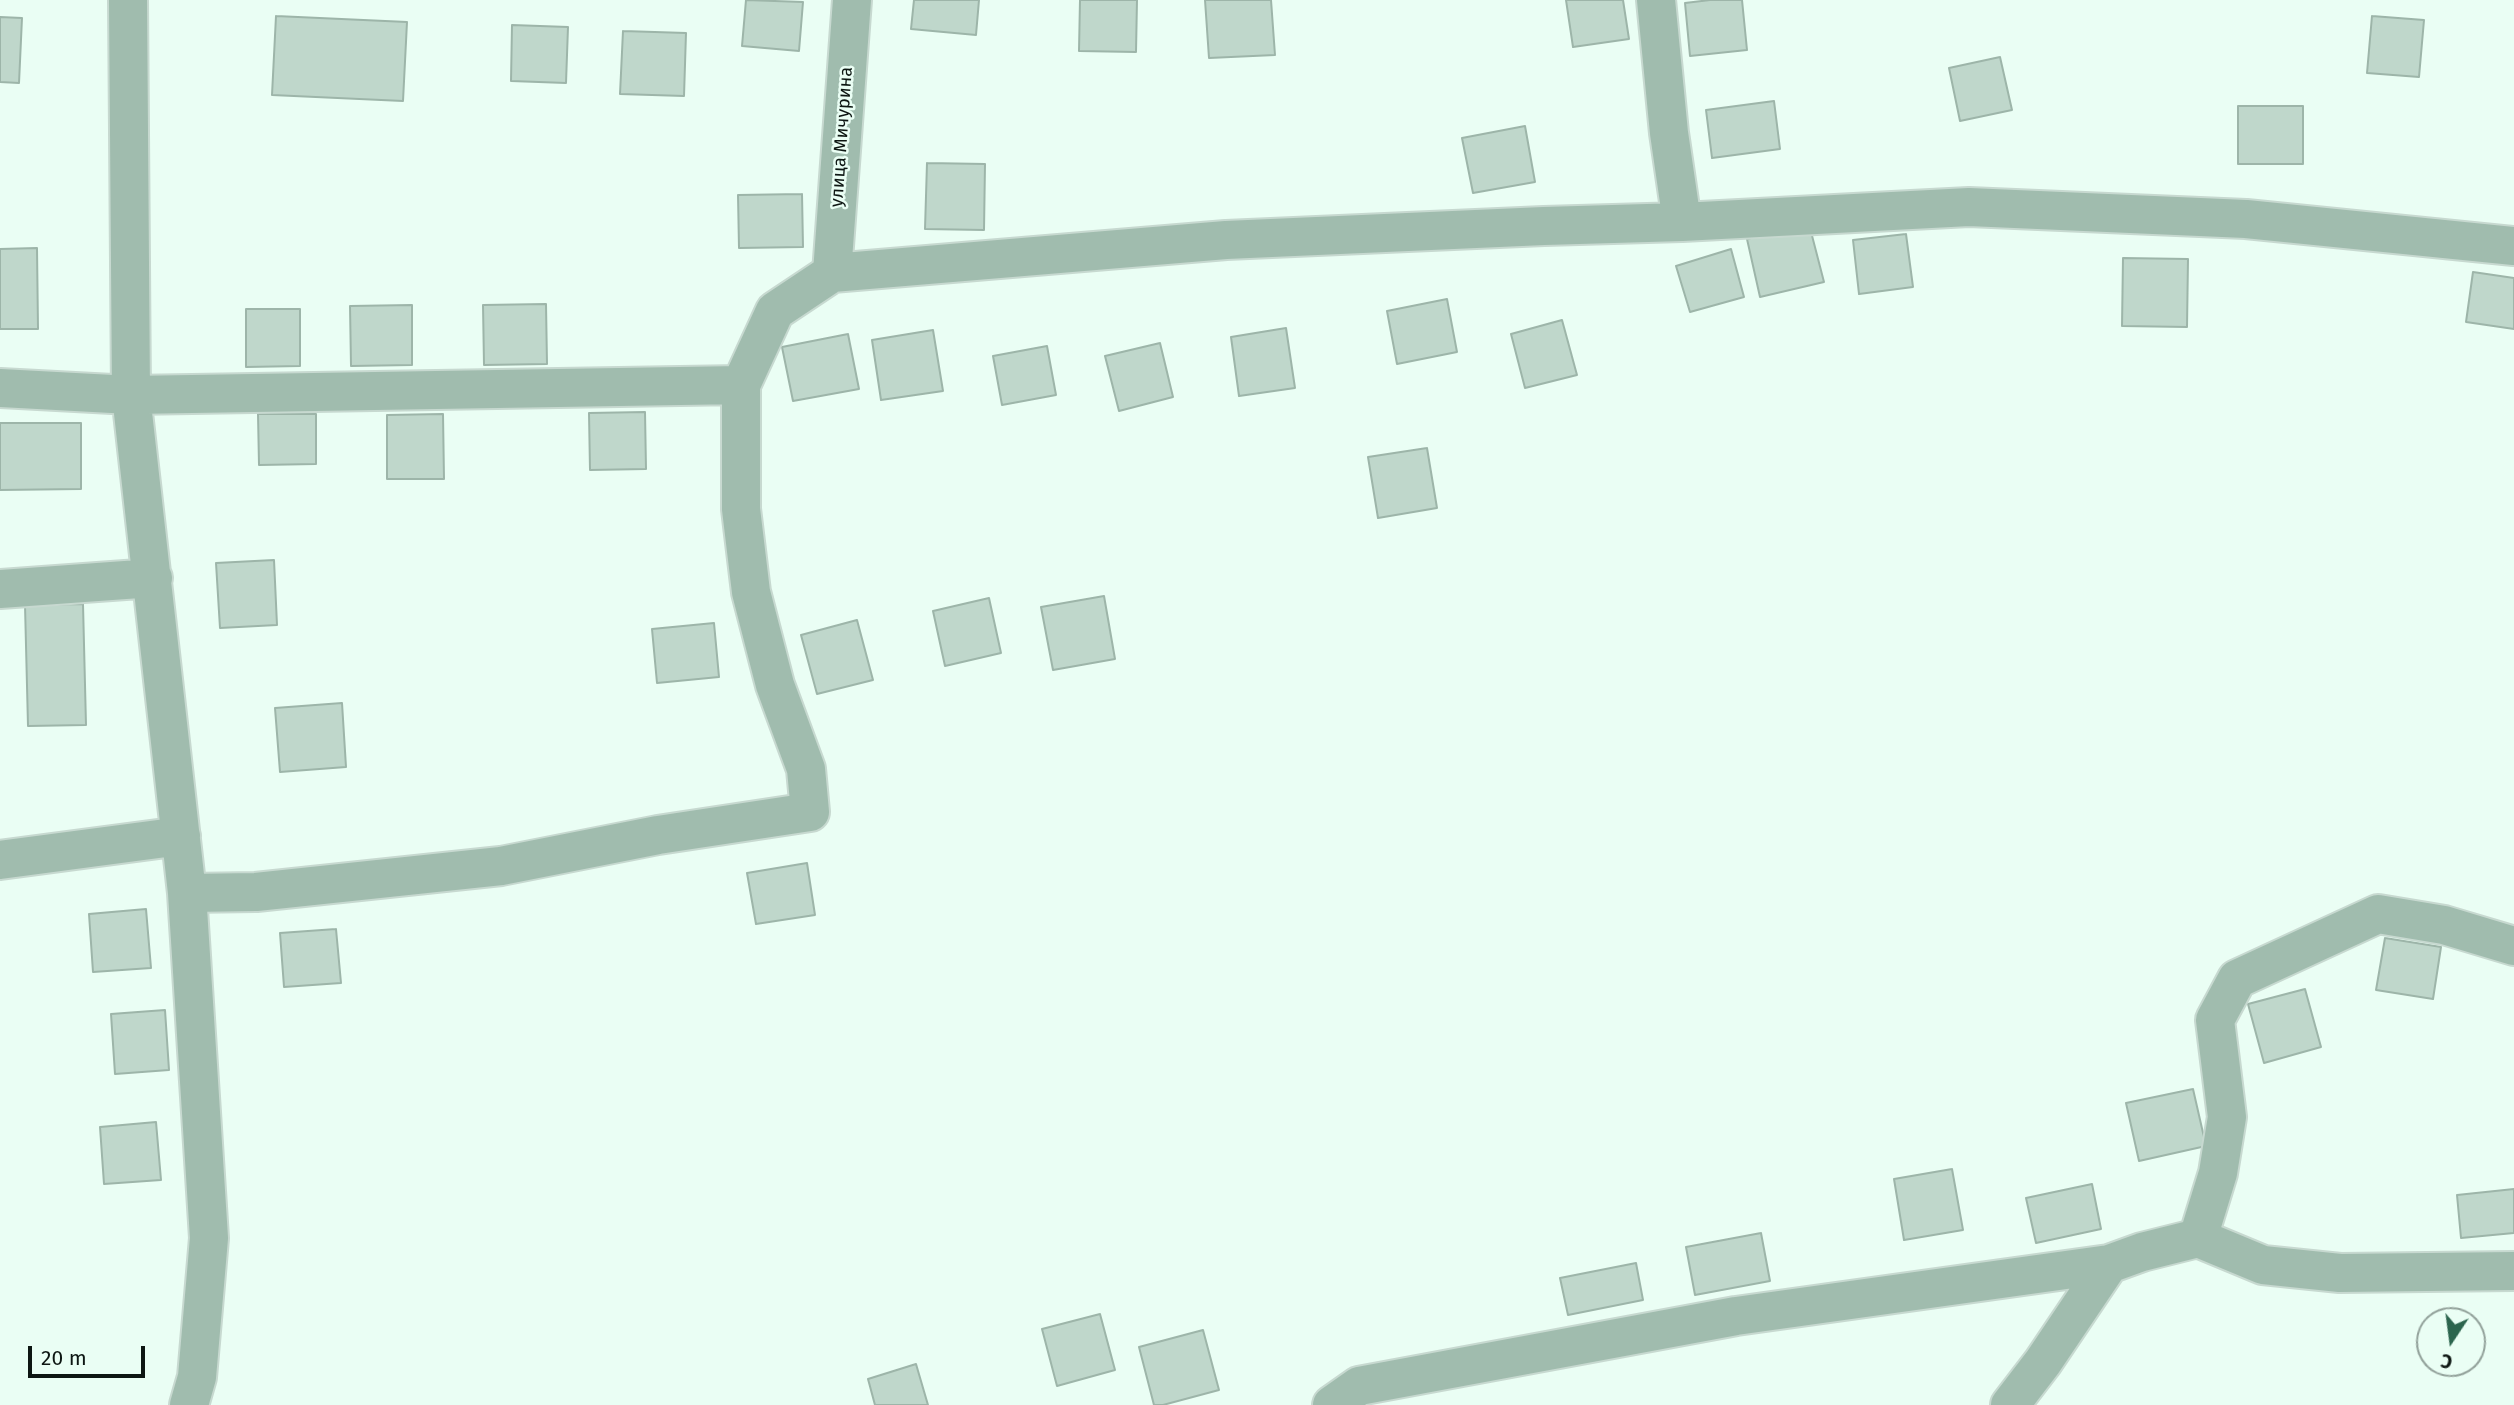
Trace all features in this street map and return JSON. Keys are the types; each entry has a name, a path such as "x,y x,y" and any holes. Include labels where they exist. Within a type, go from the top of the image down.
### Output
{"street":[{"path":"128,0 131,395 187,893 209,1238 197,1377 189,1405"},
{"name":"улица Мичурина","path":"832,273 852,0"},
{"path":"1656,0 1669,134 1682,222"},
{"path":"187,893 256,892 501,866 658,835 810,812 806,769 775,685 751,592 741,509 741,385 775,311 832,273 1226,240 1682,222 1969,207 2246,219 2514,246"},
{"path":"0,388 131,395 741,385"},
{"path":"0,589 153,578"},
{"path":"0,860 181,836"},
{"path":"2198,1238 2218,1173 2227,1117 2215,1020 2237,979 2378,914 2444,925 2514,946"},
{"path":"1332,1405 1359,1386 1736,1316 2109,1264 2141,1252 2198,1238 2263,1265 2340,1273 2514,1272"},
{"path":"2010,1405 2043,1362 2109,1264"}],"building":[{"path":"746,0 803,2 799,51 742,46"},
{"path":"914,0 979,0 976,35 911,29"},
{"path":"1080,0 1137,0 1136,52 1079,51"},
{"path":"1205,0 1271,0 1275,55 1209,58"},
{"path":"1566,0 1623,0 1629,39 1573,47"},
{"path":"1742,0 1747,50 1690,56 1685,3"},
{"path":"276,16 407,22 403,101 272,95"},
{"path":"2372,16 2424,20 2419,77 2367,73"},
{"path":"0,17 22,18 19,83 0,82"},
{"path":"512,25 568,27 566,83 511,81"},
{"path":"623,31 686,33 684,96 620,94"},
{"path":"2000,57 2012,110 1960,121 1949,68"},
{"path":"1774,101 1780,149 1712,158 1706,110"},
{"path":"2238,106 2303,106 2303,164 2238,164"},
{"path":"1525,126 1535,182 1473,193 1462,138"},
{"path":"927,163 985,164 984,230 925,229"},
{"path":"802,194 803,247 739,248 738,195"},
{"path":"1809,224 1824,282 1760,297 1747,239"},
{"path":"1906,234 1913,287 1859,294 1853,240"},
{"path":"37,248 38,329 0,329 0,249"},
{"path":"1731,249 1744,297 1690,312 1676,266"},
{"path":"2123,258 2188,259 2187,327 2122,326"},
{"path":"2473,272 2514,278 2514,329 2466,322"},
{"path":"1447,299 1457,352 1397,364 1387,311"},
{"path":"546,304 547,364 484,365 483,305"},
{"path":"412,305 412,365 351,366 350,306"},
{"path":"246,309 300,309 300,366 246,367"},
{"path":"1562,320 1577,375 1525,388 1511,334"},
{"path":"1286,328 1295,388 1239,396 1231,337"},
{"path":"933,330 943,391 881,400 872,340"},
{"path":"848,334 859,389 793,401 782,347"},
{"path":"1160,343 1173,397 1119,411 1105,356"},
{"path":"1047,346 1056,395 1002,405 993,356"},
{"path":"645,412 646,469 590,470 589,413"},
{"path":"258,414 316,414 316,464 259,465"},
{"path":"443,414 444,479 387,479 387,415"},
{"path":"0,423 81,423 81,489 0,490"},
{"path":"1427,448 1437,508 1378,518 1368,457"},
{"path":"274,560 277,625 220,628 216,563"},
{"path":"1104,596 1115,659 1053,670 1041,607"},
{"path":"989,598 1001,653 945,666 933,611"},
{"path":"83,604 86,725 28,726 25,605"},
{"path":"857,620 873,680 817,694 801,635"},
{"path":"714,623 719,677 657,683 652,629"},
{"path":"342,703 346,767 280,772 275,708"},
{"path":"807,863 815,915 756,924 747,873"},
{"path":"146,909 151,968 93,972 89,914"},
{"path":"336,929 341,983 284,987 280,933"},
{"path":"2385,938 2441,947 2433,999 2376,990"},
{"path":"2305,989 2321,1047 2264,1063 2248,1004"},
{"path":"165,1010 169,1070 115,1074 111,1014"},
{"path":"2193,1089 2206,1146 2139,1161 2126,1103"},
{"path":"156,1122 161,1180 104,1184 100,1127"},
{"path":"1952,1169 1963,1230 1904,1240 1894,1179"},
{"path":"2092,1184 2101,1229 2036,1243 2026,1198"},
{"path":"2514,1189 2514,1233 2461,1238 2457,1195"},
{"path":"1761,1233 1770,1281 1695,1295 1686,1247"},
{"path":"1636,1263 1643,1300 1568,1315 1560,1278"},
{"path":"1100,1314 1115,1370 1057,1386 1042,1329"},
{"path":"1203,1330 1219,1390 1154,1405 1139,1347"},
{"path":"916,1364 928,1405 875,1405 868,1379"}]}
